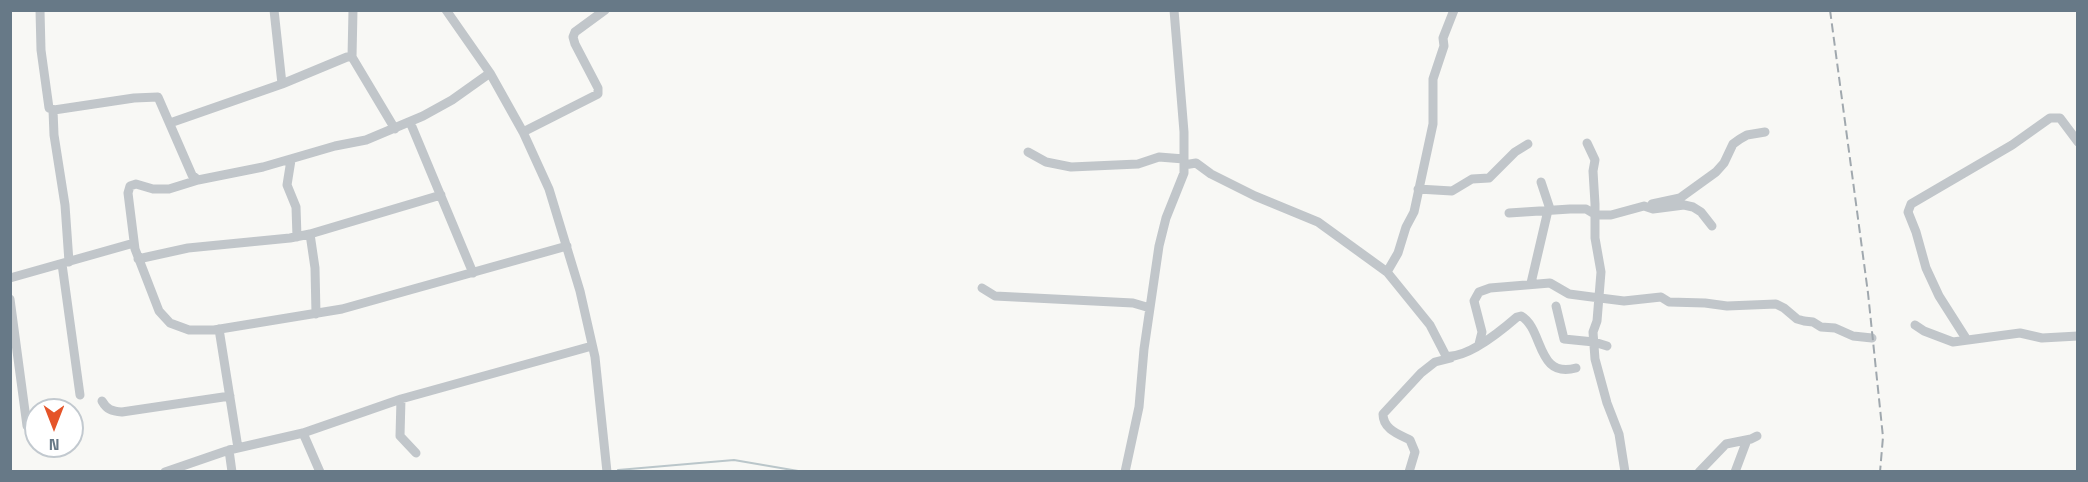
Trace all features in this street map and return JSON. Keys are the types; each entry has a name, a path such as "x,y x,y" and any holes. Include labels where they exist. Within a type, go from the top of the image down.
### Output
{"street":[{"path":"40,10 46,97 49,108 53,110 91,103 156,97 161,101 192,175 198,180"},
{"path":"274,10 282,84"},
{"path":"353,10 352,57 395,129"},
{"path":"523,132 598,94 598,88 573,37 575,32 605,10"},
{"path":"1125,471 1140,407 1144,349 1161,238 1184,173 1178,45 1174,10"},
{"path":"1387,272 1398,253 1406,227 1414,212 1433,124 1433,79 1444,46 1443,38 1454,10"},
{"path":"449,11 490,74 523,132 549,189 580,291 592,346 607,471"},
{"path":"170,123 352,57"},
{"path":"490,74 452,100 395,129 366,140 169,189 153,189 136,184 130,186 128,193 134,243 159,311 166,321 189,330 219,329 316,314 342,309 567,246"},
{"path":"53,110 54,135 65,205 66,263 80,395"},
{"path":"1966,340 1939,296 1926,268 1908,212 1911,204 2012,145 2050,118 2060,118 2078,142"},
{"path":"410,122 473,273"},
{"path":"1509,213 1586,209 1596,215 1611,214 1680,198 1724,164 1733,144 1747,135 1765,132"},
{"path":"1587,143 1595,160 1593,171 1595,238 1601,272 1597,321 1593,332 1595,359 1607,403 1619,434 1625,471"},
{"path":"1418,189 1452,191 1472,179 1489,178 1515,152 1528,144"},
{"path":"1028,152 1046,162 1071,167 1138,164 1160,158 1196,164 1255,196 1318,222 1387,272 1430,325 1446,356 1453,356"},
{"path":"291,160 287,185 296,207 297,237"},
{"path":"1532,284 1549,206 1541,182"},
{"path":"138,259 188,248 297,237 441,195"},
{"path":"1644,206 1653,209 1684,205 1693,207 1701,212 1712,226"},
{"path":"310,234 315,268 316,314"},
{"path":"10,278 134,243"},
{"path":"1479,344 1482,332 1474,301 1479,292 1490,288 1550,283 1569,294 1598,298 1632,301 1661,297 1669,303 1705,303 1727,306 1776,304 1804,321 1813,322 1821,327 1835,328 1853,336 1872,338"},
{"path":"982,288 995,296 1133,303 1150,308"},
{"path":"10,299 24,404"},
{"path":"1556,306 1564,339 1594,342 1607,346"},
{"path":"1409,471 1415,452 1410,440 1387,427 1383,421 1383,414 1435,362 1447,360 1479,344 1521,316 1532,327 1547,360 1561,369 1576,368"},
{"path":"1915,325 1924,331 1953,342 2020,333 2042,338 2078,336"},
{"path":"219,329 230,396 234,449 232,471"},
{"path":"165,471 234,449 303,433 401,399 592,346"},
{"path":"102,401 105,407 112,411 122,412 230,396"},
{"path":"401,399 400,436 416,453"},
{"path":"303,433 320,471"},
{"path":"1699,471 1726,444 1757,436"},
{"path":"1735,471 1747,440"}],"waterway":[{"path":"618,470 734,460 804,472"}],"railway":[{"path":"1830,10 1868,293 1883,437 1880,472"}]}
